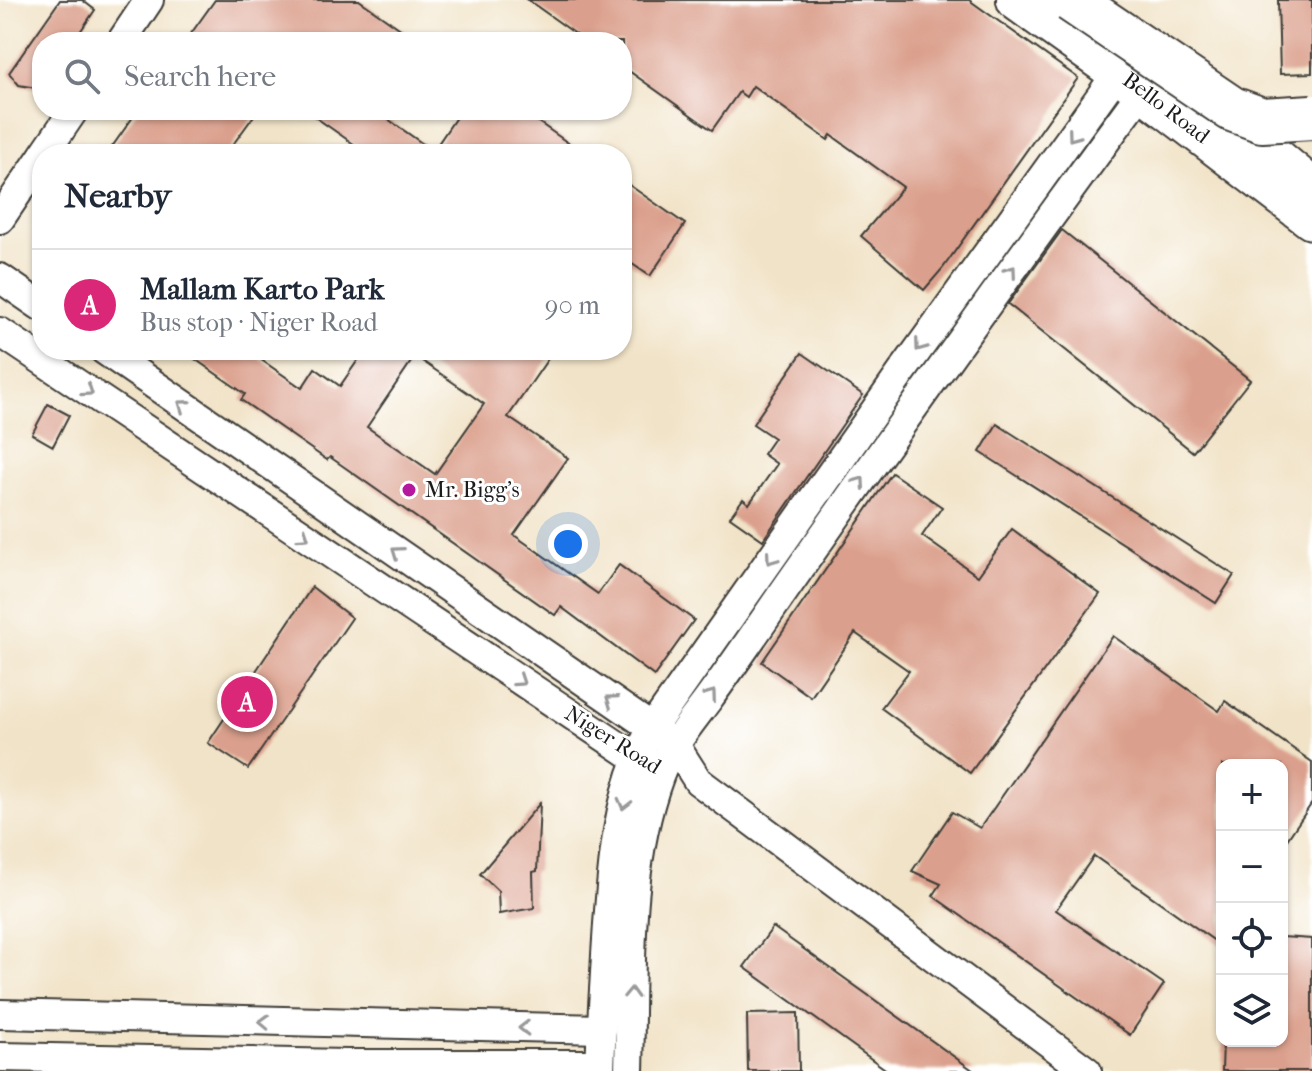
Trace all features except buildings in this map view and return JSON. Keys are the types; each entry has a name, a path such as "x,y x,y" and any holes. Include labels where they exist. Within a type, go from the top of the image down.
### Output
{"main road":[{"path":"1048,0 1251,140 1312,191"},
{"path":"1071,0 1232,109 1262,120 1312,117"}],"street":[{"path":"128,32 149,0"},
{"name":"Bello Road","path":"1017,0 1131,81 1312,219"},
{"path":"1108,0 1312,140"},
{"path":"0,1057 600,1068 609,897 621,813 636,758 663,737 893,385 1131,81"},
{"path":"51,144 67,120"},
{"path":"0,219 32,172"},
{"path":"0,278 32,300"},
{"name":"Niger Road","path":"0,332 32,353"},
{"name":"Niger Road","path":"42,360 636,758 660,773 698,781"},
{"name":"Niger Road","path":"118,360 663,737 698,781"},
{"path":"629,1071 634,914 640,856 648,809 660,773 663,737"},
{"path":"698,781 1087,1071"},
{"path":"0,1014 602,1029"},
{"path":"347,1064 348,1024"}],"place":[{"name":"Mr. Bigg's","path":"409,490"},
{"name":"Mallam Karto Park","path":"247,702"}]}
